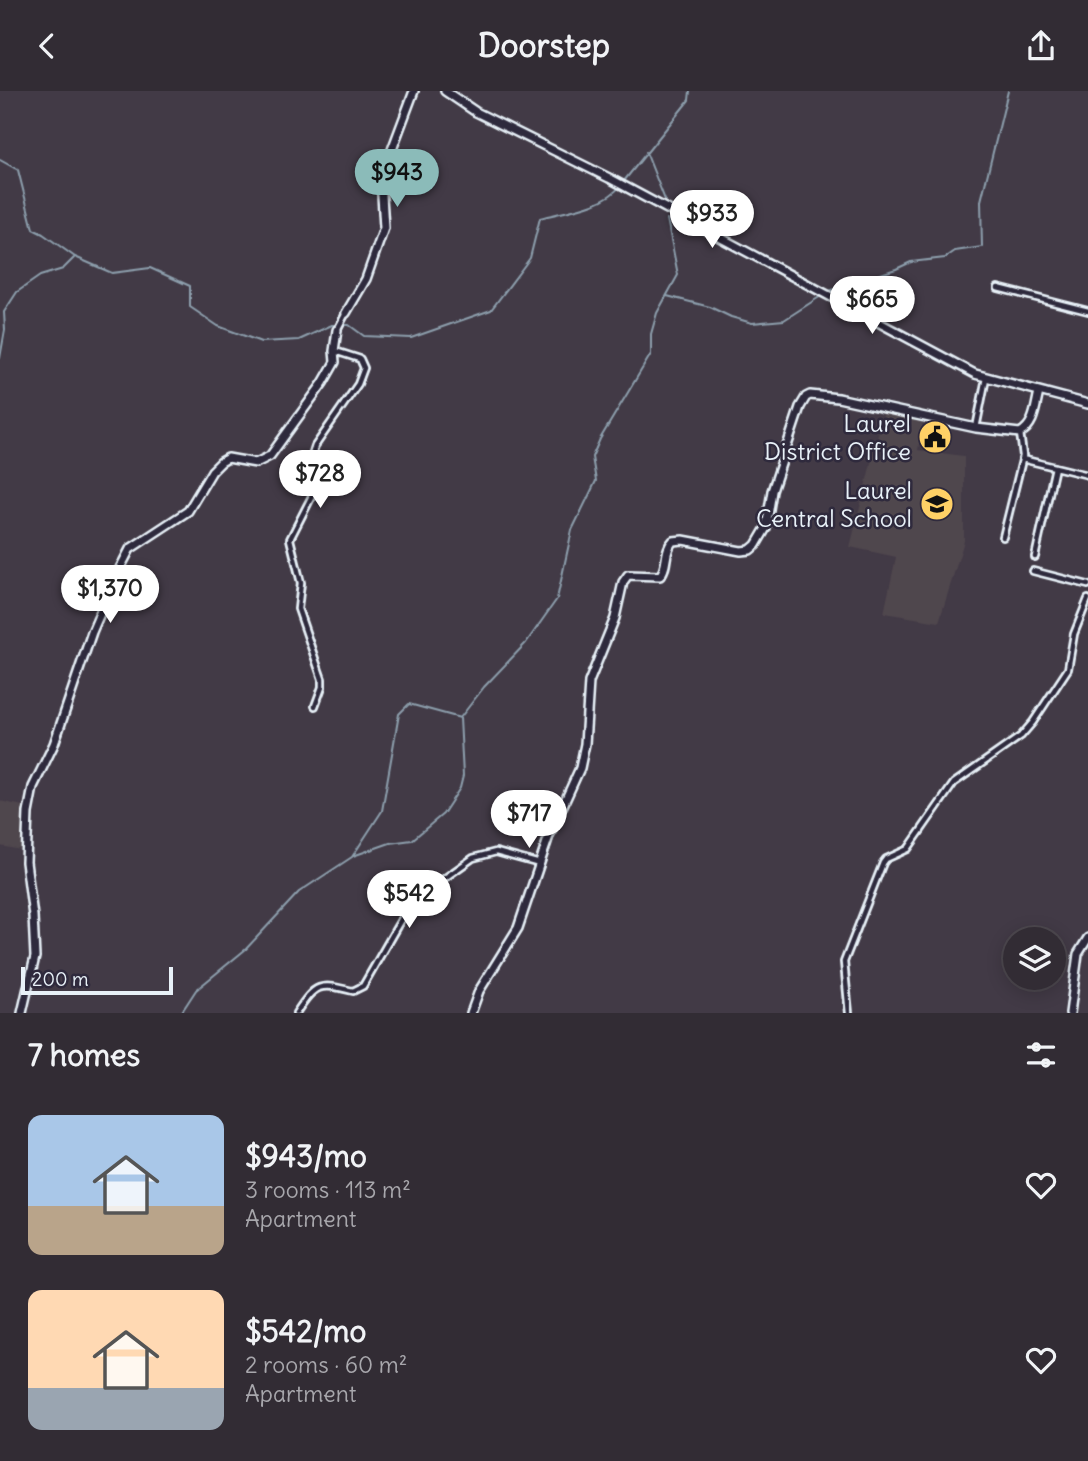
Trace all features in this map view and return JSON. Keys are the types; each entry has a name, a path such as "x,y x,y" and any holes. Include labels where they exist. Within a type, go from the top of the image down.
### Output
{"street":[{"path":"22,1013 35,957 26,862 28,813 33,787 54,744 92,632 130,549 188,511 220,462 229,459 256,463 270,456 323,383 335,362 337,330 366,279 384,228 381,179 414,91"},
{"path":"445,91 476,112 609,178 836,301 986,378 1088,404"},
{"path":"998,288 1088,310"},
{"path":"315,706 322,688 322,679 298,609 300,583 290,539 313,494 315,446 358,384 364,368 360,359 334,351"},
{"path":"976,428 986,378"},
{"path":"471,1013 479,991 518,928 549,836 583,757 589,682 615,618 623,582 628,575 660,576 665,568 668,548 673,541 683,540 741,551 750,550 757,545 766,528 772,491 800,407 806,397 816,395 838,398 976,428 1020,433 1026,430 1032,421 1039,392"},
{"path":"1003,537 1022,459 1020,433"},
{"path":"1022,459 1088,475"},
{"path":"1035,557 1055,467"},
{"path":"1033,571 1088,585"},
{"path":"849,1013 844,962 883,863 908,849 954,783 1021,736 1032,722 1068,669 1074,634 1088,599"},
{"path":"296,1013 312,992 326,985 353,991 363,986 411,902 473,858 496,852 540,864"},
{"path":"1070,1013 1078,954 1088,938"}],"shaded area":[{"path":"884,411 923,420 918,450 964,456 964,541 939,622 884,613 896,557 850,547"},
{"path":"0,801 28,807 21,850 0,846"}],"waterway":[{"path":"624,181 689,100 690,91"},
{"path":"829,291 911,262 945,258 955,251 982,247 981,201 1008,91"},
{"path":"646,152 665,200"},
{"path":"0,160 18,170 33,229 75,257 112,273 150,268 190,286 190,307 218,326 261,342 299,340 332,325 349,325 364,336 411,338 491,310 530,258 540,218 595,203 621,185"},
{"path":"181,1013 196,990 246,949 299,892 352,857 382,811 399,714 409,704 460,718 484,687 526,643 557,599 572,530 596,481 592,457 651,354 651,334 657,313 678,275 667,219"},
{"path":"0,358 5,330 4,312 17,292 40,276 63,269 74,258"},
{"path":"667,296 710,307 752,323 784,320 821,296"},
{"path":"353,856 390,843 412,840 443,814 460,788 463,776 460,718"}],"place":[{"name":"Laurel District Office","path":"935,437"},
{"name":"Laurel Central School","path":"937,504"}]}
